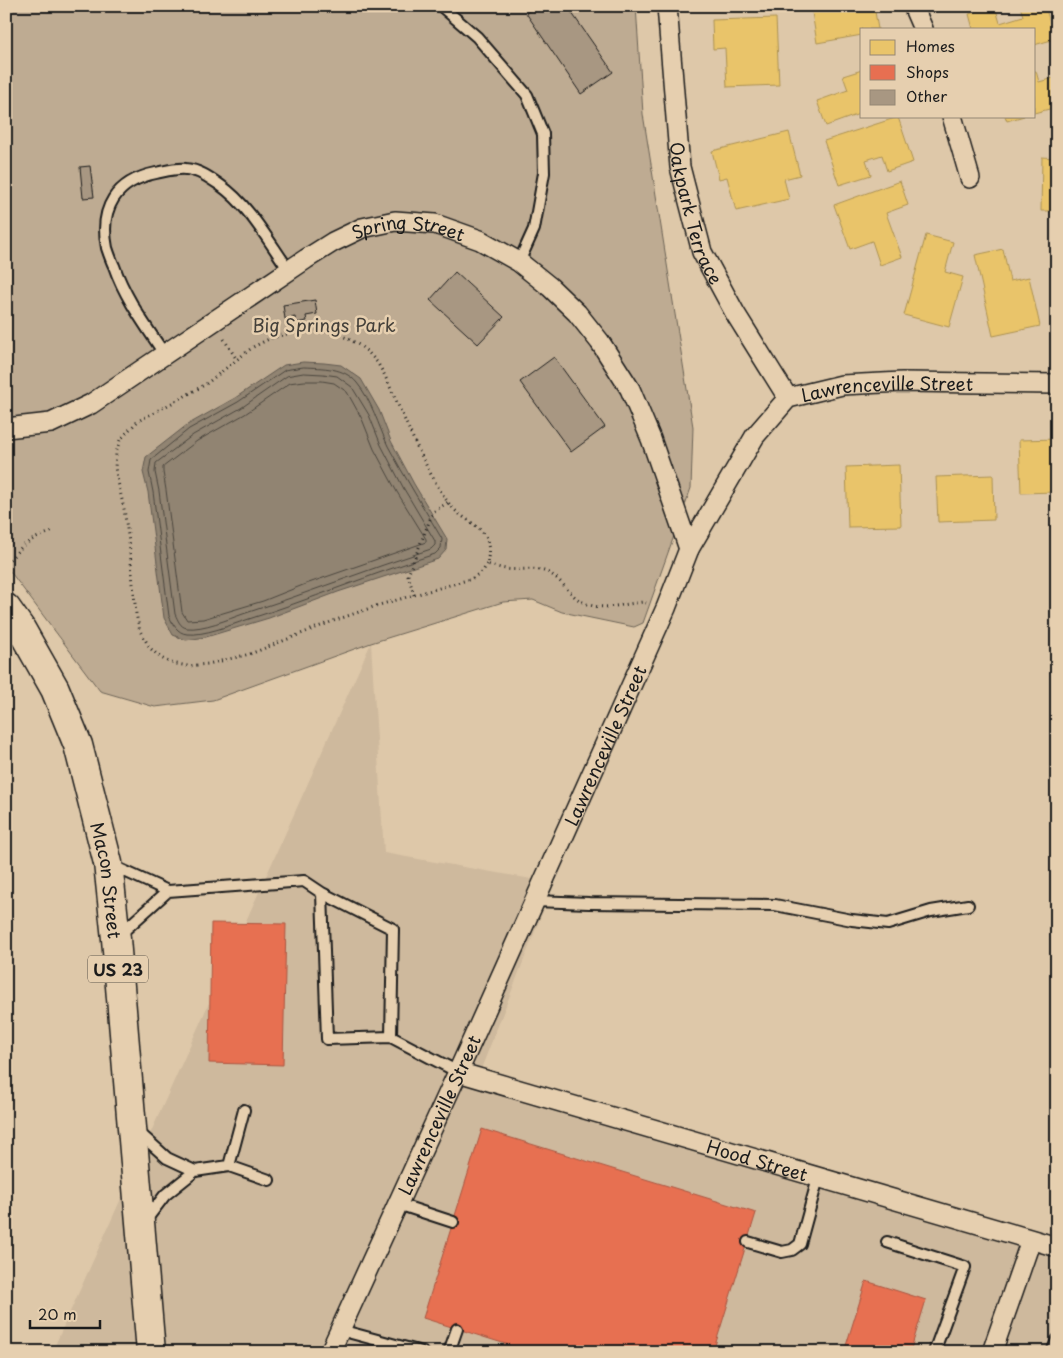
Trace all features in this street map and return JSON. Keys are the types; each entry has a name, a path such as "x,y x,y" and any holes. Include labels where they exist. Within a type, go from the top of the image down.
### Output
{"main road":[{"name":"Macon Street","path":"6,608 21,629 55,689 78,745 108,864 151,1352"}],"street":[{"name":"Oakpark Terrace","path":"667,6 680,167 702,252 735,314 788,398"},
{"path":"913,6 923,28"},
{"path":"953,118 970,178"},
{"name":"Spring Street","path":"6,428 51,422 91,404 289,270 333,242 362,228 395,222 435,224 480,240 519,262 550,287 577,313 600,342 630,389 651,439 689,549"},
{"name":"Lawrenceville Street","path":"330,1352 666,608 689,549 755,436 788,398 842,386 902,382 1057,384"},
{"name":"Hood Street","path":"458,1072 1057,1247"},
{"path":"992,1352 1031,1240"}],"lane":[{"path":"449,8 527,95 542,134 544,173 534,229 519,262"},
{"path":"164,355 128,298 108,249 105,231 106,213 111,200 121,189 144,175 185,169 199,172 221,186 241,203 289,270"},
{"path":"108,864 168,891 304,881 322,893 394,929 391,1037"},
{"path":"116,939 168,891"},
{"path":"322,893 327,1039 391,1037 458,1072"},
{"path":"534,901 775,905 852,920 888,924 931,911 968,905"},
{"path":"228,1166 244,1110"},
{"path":"132,1126 167,1158 195,1170 228,1166 269,1180"},
{"path":"140,1227 165,1195 195,1170"},
{"path":"748,1242 782,1252 792,1250 800,1244 818,1178"},
{"path":"398,1204 452,1222"},
{"path":"887,1242 964,1267 934,1352"},
{"path":"449,1352 456,1329"},
{"path":"340,1330 422,1352"},
{"path":"1052,1352 1057,1340"}],"path":[{"path":"320,330 334,333 359,344 377,362 428,468 448,502 458,513 484,533 489,553 487,564 483,572 471,578 336,620 250,654 208,664 188,666 171,663 150,648 140,632 136,614 130,542 115,468 116,453 120,440 138,421 206,384 253,347 271,338 307,331 320,330"},
{"path":"414,595 408,575 433,512 448,502"},
{"path":"6,563 14,557 22,546 55,530"},
{"path":"487,564 507,569 544,570 552,574 578,600 591,607 643,602 666,608"}],"shaded area":[{"path":"371,643 384,853 554,883 479,1074 1057,1252 1057,1352 52,1352"}],"green space":[{"name":"Big Springs Park","path":"6,6 636,6 643,114 693,427 691,488 643,623 634,627 562,612 533,600 503,602 371,643 213,700 155,707 100,691 6,566"}],"water":[{"path":"303,362 341,365 361,379 379,410 391,441 414,484 447,539 446,550 438,559 338,592 269,618 206,637 186,640 173,635 164,618 148,492 143,472 146,457 187,425 235,398 284,365"}],"building: Homes":[{"path":"811,6 859,6 859,8 874,6 878,28 860,28 860,35 817,43"},
{"path":"995,6 1000,23 1023,16 1020,6 1045,6 1055,39 1036,44 1036,28 973,28 969,14"},
{"path":"776,18 779,85 727,87 725,48 713,49 712,20"},
{"path":"860,71 860,114 826,126 817,101 848,90 843,76"},
{"path":"1036,71 1039,82 1057,77 1057,107 1036,112"},
{"path":"898,118 913,162 887,171 882,155 866,160 871,175 839,185 824,141"},
{"path":"1006,118 1017,118 1007,121"},
{"path":"789,132 800,175 784,179 789,199 736,211 727,177 719,179 712,151"},
{"path":"1042,157 1057,158 1057,211 1041,211"},
{"path":"900,181 908,205 886,213 902,257 880,265 872,241 850,249 834,205"},
{"path":"926,235 953,242 945,272 963,277 949,327 904,315"},
{"path":"1003,249 1010,281 1029,277 1040,326 993,336 975,255"},
{"path":"1057,439 1057,492 1021,493 1019,440"},
{"path":"899,465 901,526 848,527 846,467"},
{"path":"993,475 994,520 938,522 936,477"}],"building: Shops":[{"path":"211,923 286,924 283,1065 209,1063"},
{"path":"482,1129 756,1213 713,1352 531,1352 423,1318"},
{"path":"866,1281 926,1300 910,1352 844,1352"}],"building: Other":[{"path":"537,6 567,6 613,72 581,94 526,13"},
{"path":"90,166 94,197 83,198 80,167"},
{"path":"455,272 504,317 478,344 430,300"},
{"path":"315,300 317,314 306,316 307,321 296,323 295,317 285,319 283,305"},
{"path":"554,357 605,427 571,452 520,382"}]}
